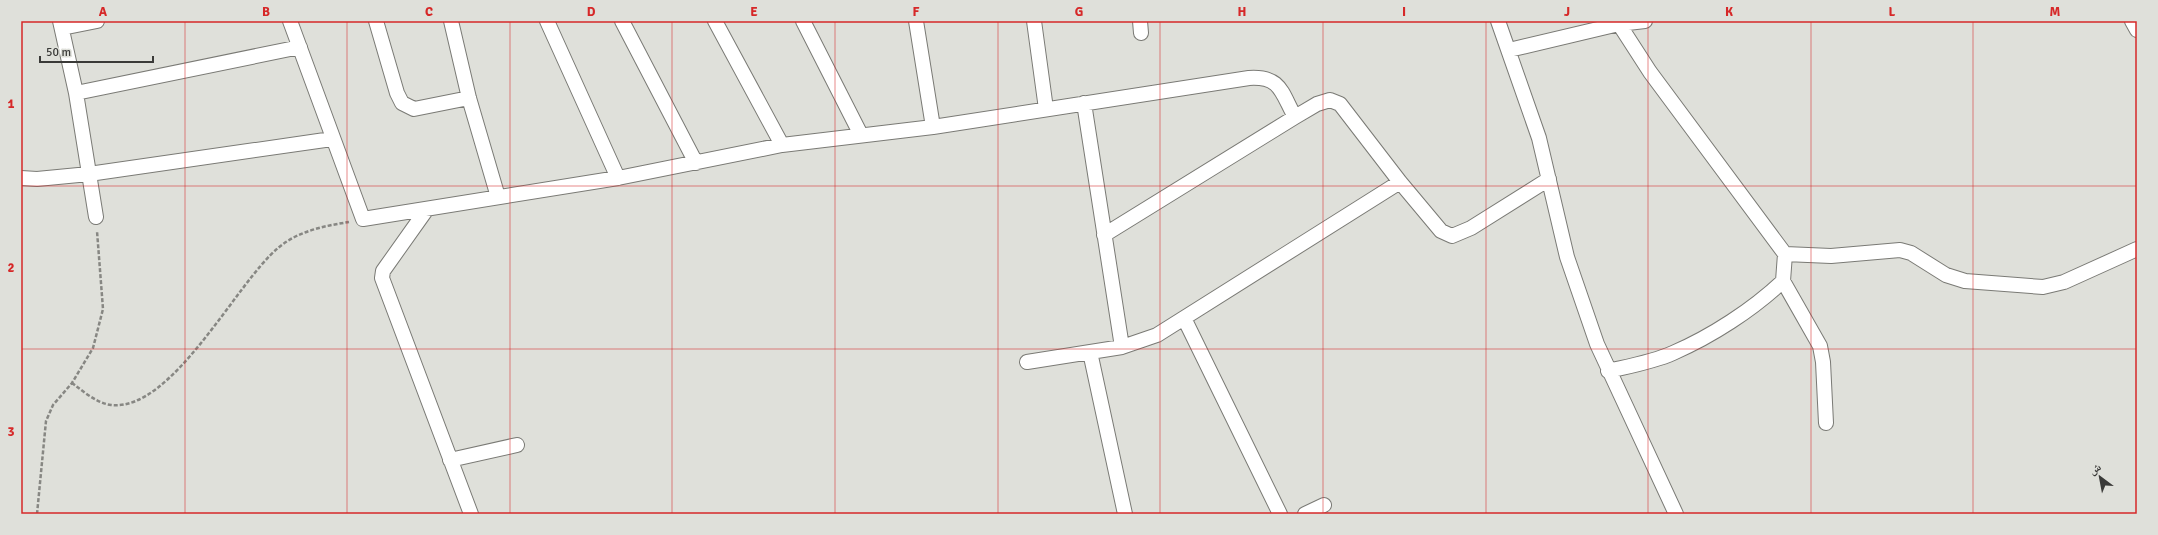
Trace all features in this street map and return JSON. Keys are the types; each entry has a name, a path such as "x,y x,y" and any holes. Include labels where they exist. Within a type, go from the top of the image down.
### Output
{"street":[{"path":"96,217 76,93 61,25 97,21"},
{"path":"290,21 332,139 363,219 618,178 782,146 933,127 1262,77 1270,79 1277,84 1295,117"},
{"path":"376,21 397,93 402,103 414,109 469,98"},
{"path":"451,21 469,98 498,197"},
{"path":"547,21 618,178"},
{"path":"622,21 696,163"},
{"path":"715,21 782,146"},
{"path":"803,21 861,135"},
{"path":"916,21 933,127"},
{"path":"1034,21 1046,110"},
{"path":"1498,21 1539,138 1567,257 1608,371 1676,514"},
{"path":"1509,50 1623,23 1644,21"},
{"path":"2132,21 2137,30"},
{"path":"1623,23 1650,72 1785,254 1783,281 1820,346 1823,362 1826,423"},
{"path":"76,93 300,47"},
{"path":"1104,234 1295,117 1330,100 1340,104 1400,182 1441,231 1452,236 1471,228 1549,179"},
{"path":"1084,103 1122,348"},
{"path":"21,178 37,179 89,174 332,139"},
{"path":"1027,362 1122,348 1157,335 1400,182"},
{"path":"427,209 383,271 382,278 471,514"},
{"path":"1785,254 1831,256 1900,250 1911,253 1946,275 1965,281 2042,287 2064,282 2137,249"},
{"path":"1608,371 1673,353 1743,312 1770,294 1783,281"},
{"path":"1184,318 1280,514"},
{"path":"1090,352 1125,514"},
{"path":"450,460 517,445"},
{"path":"1305,514 1324,505"}],"path":[{"path":"36,514 46,421 54,405 72,383 93,348 103,309 96,217"},
{"path":"72,383 89,396 112,405 131,403 149,393 166,380 211,332 258,268 279,247 302,233 318,227 363,219"}]}
